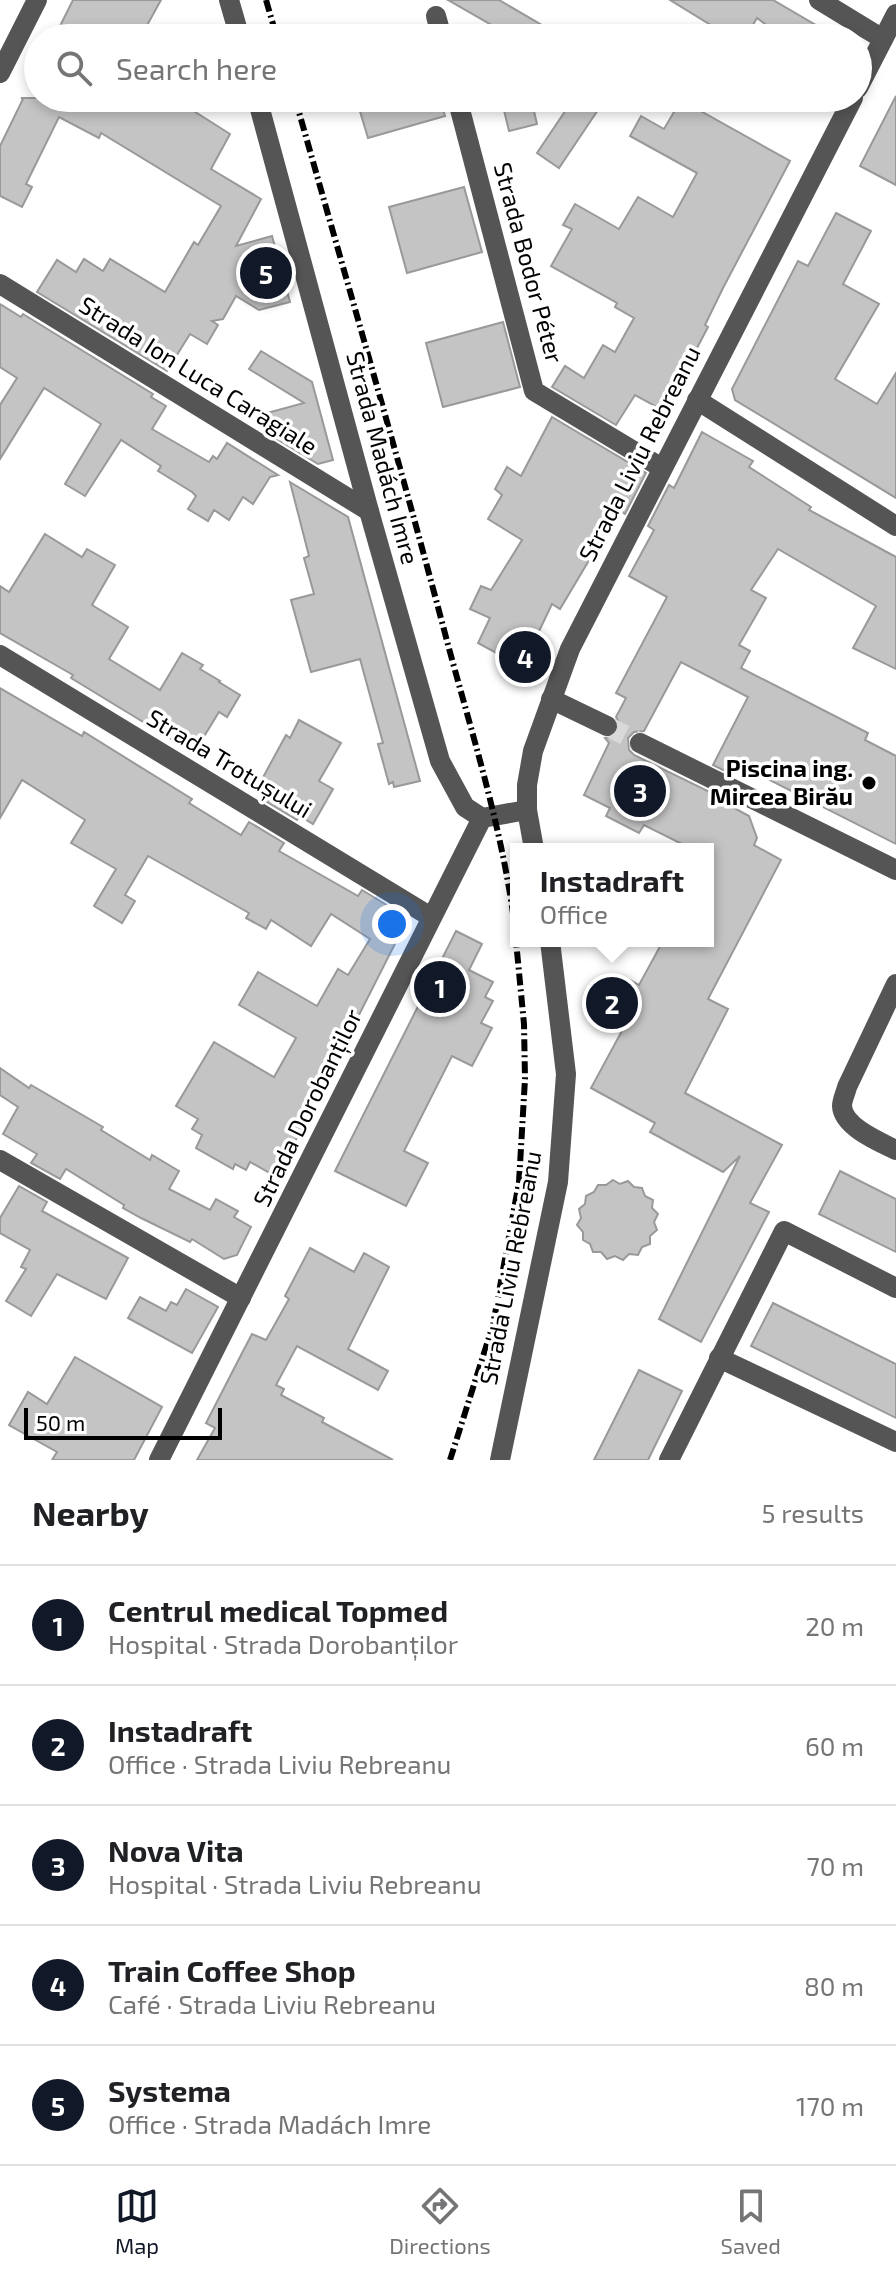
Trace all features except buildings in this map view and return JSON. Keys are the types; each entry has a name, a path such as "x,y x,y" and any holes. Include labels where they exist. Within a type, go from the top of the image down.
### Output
{"street":[{"path":"25,24 37,0"},
{"path":"229,0 236,24"},
{"path":"819,0 858,24"},
{"path":"872,61 896,14"},
{"path":"436,16 438,24"},
{"path":"0,73 24,26"},
{"path":"872,32 883,39"},
{"name":"Strada Madách Imre","path":"261,112 440,761 465,807 482,818"},
{"name":"Strada Bodor Péter","path":"461,112 534,391 662,468"},
{"name":"Strada Liviu Rebreanu","path":"533,843 527,810 527,785 533,751 570,649 846,112"},
{"name":"Strada Ion Luca Caragiale","path":"0,284 369,511"},
{"path":"697,400 896,526"},
{"name":"Strada Trotușului","path":"0,655 431,917"},
{"path":"551,699 607,726"},
{"path":"640,743 896,870"},
{"path":"482,818 527,810"},
{"name":"Strada Dorobanților","path":"159,1460 482,818"},
{"name":"Strada Liviu Rebreanu","path":"500,1460 558,1182 566,1074 551,947"},
{"path":"896,984 847,1087 842,1104 845,1115 864,1134 896,1150"},
{"path":"0,1160 241,1298"},
{"path":"669,1460 784,1231 896,1288"},
{"path":"719,1358 896,1442"}],"tunnel":[{"path":"607,726 640,743"}],"railway":[{"path":"266,0 273,24"},
{"path":"299,112 487,788 510,895"},
{"path":"450,1460 493,1325 519,1182 525,1079 524,1024 517,947"}],"place":[{"name":"Systema","path":"266,273"},
{"name":"Train Coffee Shop","path":"525,657"},
{"name":"Piscina ing. Mircea Birău","path":"869,783"},
{"name":"Nova Vita","path":"640,791"},
{"name":"Centrul medical Topmed","path":"440,987"},
{"name":"Instadraft","path":"612,1003"}]}
